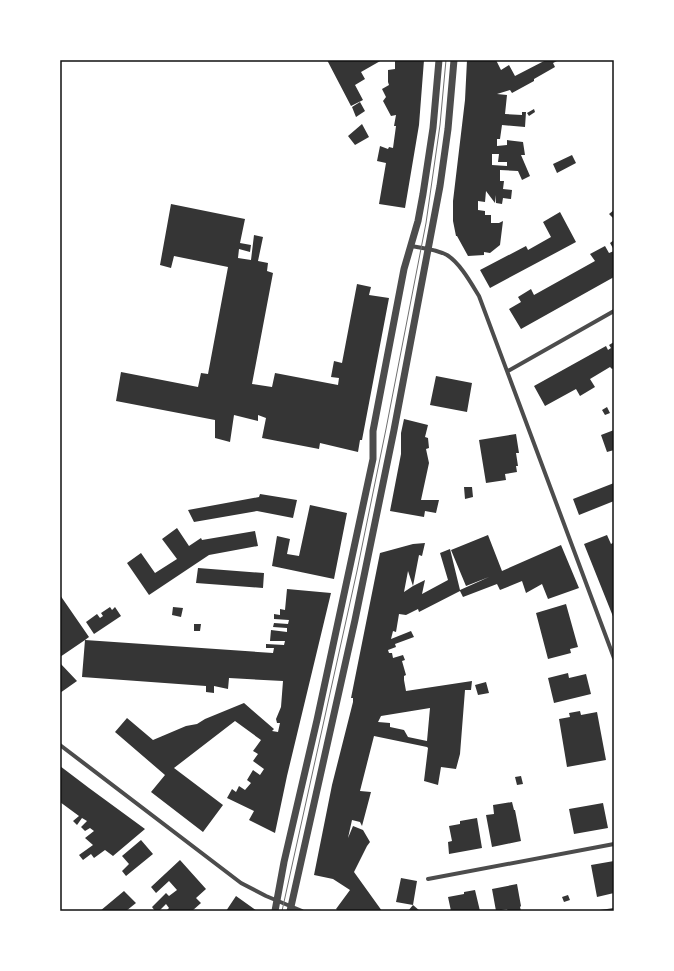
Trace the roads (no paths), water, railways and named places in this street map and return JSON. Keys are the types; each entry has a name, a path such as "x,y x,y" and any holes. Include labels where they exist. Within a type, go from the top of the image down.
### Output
{"street":[{"path":"275,911 364,501 373,454 373,430 402,275 418,221 429,159 439,60"},
{"path":"291,909 391,445 444,161 454,60"},
{"path":"411,246 428,249 447,255 453,260 479,296 614,658"},
{"path":"508,371 614,311"},
{"path":"60,745 241,883 277,900 291,909 302,911"},
{"path":"428,880 614,844"}],"tram line":[{"path":"282,911 357,571 426,223 440,125 446,60"}]}
